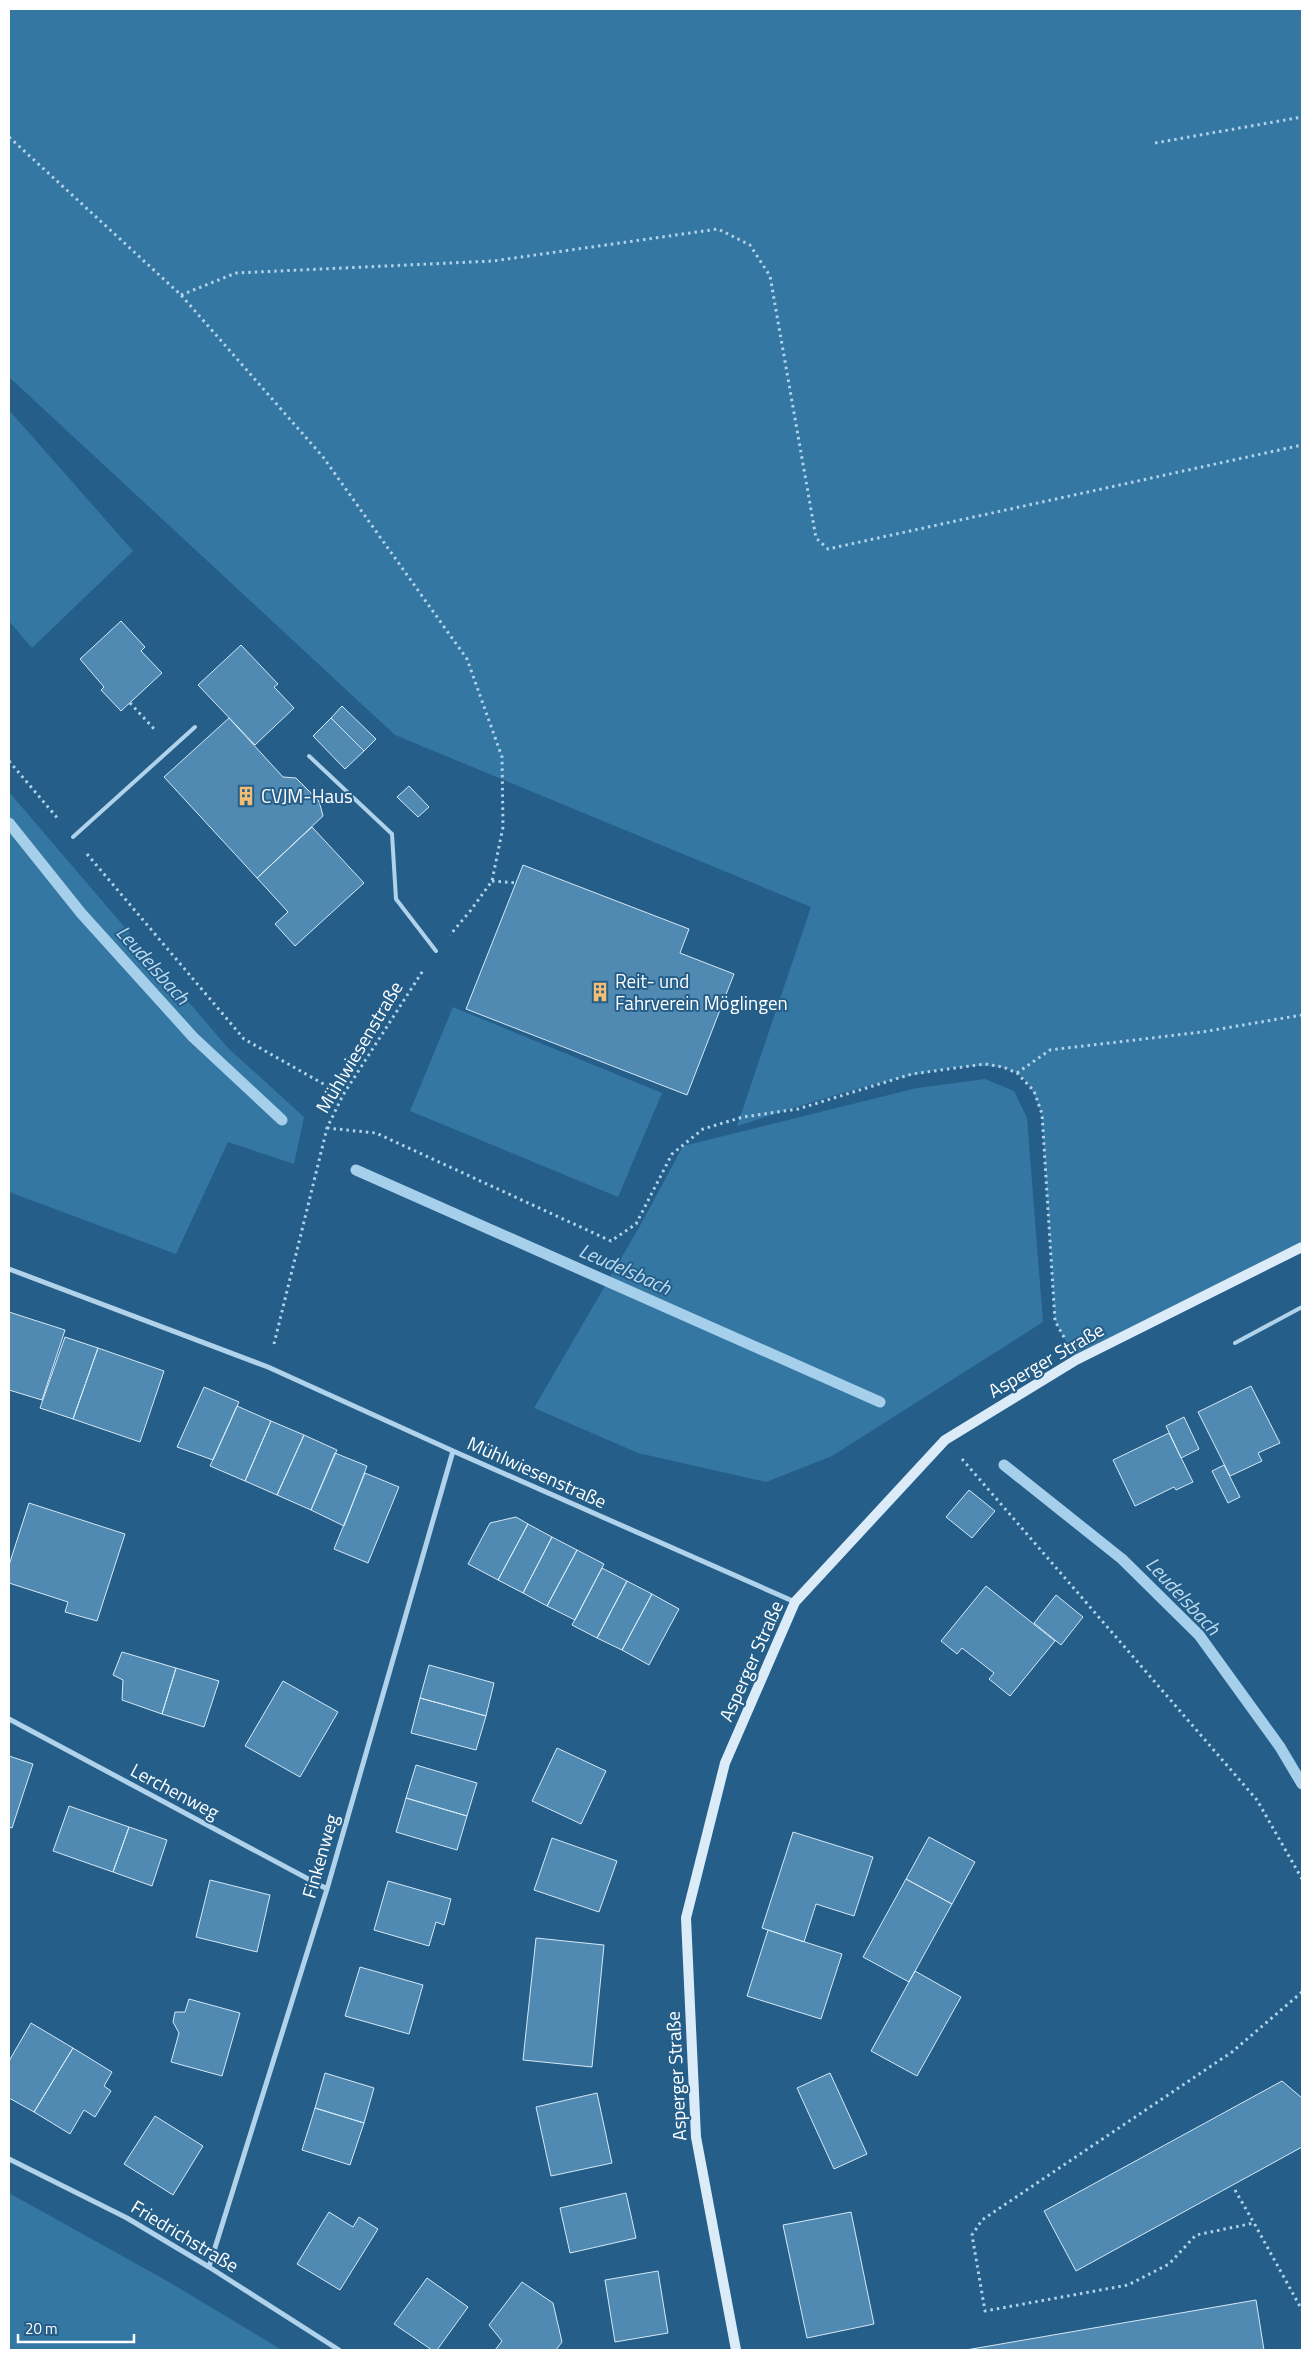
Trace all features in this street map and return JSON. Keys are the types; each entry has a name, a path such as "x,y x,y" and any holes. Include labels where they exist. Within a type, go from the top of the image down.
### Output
{"street":[{"name":"Asperger Straße","path":"736,2350 696,2136 686,1918 725,1763 795,1602 945,1440 1076,1360 1302,1247"},
{"name":"Mühlwiesenstraße","path":"9,1269 268,1366 453,1451 795,1602"},
{"name":"Finkenweg","path":"209,2267 327,1889 453,1451"},
{"name":"Lerchenweg","path":"9,1719 327,1889"},
{"name":"Friedrichstraße","path":"9,2159 127,2218 209,2267 339,2350"}],"lane":[{"path":"73,837 195,727"},
{"path":"309,756 392,834 396,899 436,952"},
{"path":"1236,1342 1302,1307"}],"path":[{"path":"1155,143 1302,117"},
{"path":"9,137 181,295 323,457 468,659 502,757 503,827 492,881 516,883"},
{"path":"181,295 236,274 493,261 718,229 750,245 770,276 816,538 828,549 1302,445"},
{"path":"130,703 172,748"},
{"path":"9,761 244,1039 344,1095"},
{"name":"Mühlwiesenstraße","path":"268,1366 327,1128 344,1095 436,952 492,881"},
{"path":"1017,1073 1050,1050 1202,1032 1302,1015"},
{"path":"327,1128 376,1132 610,1241 636,1224 672,1154 703,1129 744,1117 798,1109 912,1074 985,1064 1003,1067 1017,1073 1034,1091 1042,1114 1055,1321 1076,1360"},
{"path":"945,1440 1258,1800 1302,1879"},
{"path":"1254,2223 1196,2235 1169,2264 1128,2285 985,2311 972,2235 982,2220 1232,2052 1302,1992"},
{"path":"1235,2190 1302,2310"}],"shaded area":[{"path":"9,9 1302,9 1302,1247 1076,1360 1055,1321 1042,1114 1026,1081 1016,1073 994,1067 961,1067 922,1073 837,1095 737,1126 811,907 395,735 9,377"},
{"path":"9,410 133,551 32,648 9,621"},
{"path":"9,792 228,1048 304,1117 294,1164 228,1142 176,1254 9,1192"},
{"path":"453,1007 662,1093 618,1197 410,1111"},
{"path":"985,1079 1014,1091 1027,1118 1043,1322 832,1456 766,1482 638,1453 534,1408 641,1224 683,1146 917,1088"},
{"path":"9,2193 169,2282 282,2350 9,2350"}],"building":[{"path":"121,621 145,647 141,651 162,673 121,711 101,690 104,687 80,659"},
{"path":"241,645 278,684 274,687 294,708 255,745 198,685"},
{"path":"342,706 376,739 364,751 331,718"},
{"name":"CVJM-Haus","path":"229,718 283,777 296,778 319,801 323,816 257,878 164,777"},
{"path":"331,718 364,751 345,769 313,736"},
{"path":"409,786 429,807 418,817 397,797"},
{"path":"312,827 364,883 295,946 275,924 288,912 257,878"},
{"name":"Reit- und Fahrverein Möglingen","path":"523,865 689,929 680,953 734,974 687,1095 466,1009"},
{"path":"9,1312 65,1330 42,1400 9,1390"},
{"path":"65,1337 98,1348 73,1419 40,1408"},
{"path":"98,1348 164,1371 140,1442 73,1419"},
{"path":"1251,1386 1280,1443 1258,1453 1262,1461 1230,1476 1198,1412"},
{"path":"204,1387 239,1402 213,1460 177,1447"},
{"path":"237,1406 271,1421 245,1481 210,1466"},
{"path":"1184,1417 1199,1449 1181,1458 1166,1426"},
{"path":"271,1421 304,1435 277,1495 245,1481"},
{"path":"1169,1433 1193,1482 1176,1490 1174,1487 1135,1506 1113,1460"},
{"path":"304,1435 337,1450 311,1510 277,1495"},
{"path":"335,1453 367,1466 344,1526 311,1510"},
{"path":"1224,1465 1240,1497 1228,1503 1212,1471"},
{"path":"365,1473 399,1487 368,1563 334,1549"},
{"path":"969,1490 995,1511 972,1538 946,1517"},
{"path":"29,1503 125,1534 97,1621 65,1612 68,1602 9,1583 9,1565"},
{"path":"516,1517 528,1524 498,1580 468,1564 490,1523"},
{"path":"528,1524 552,1537 523,1593 498,1580"},
{"path":"552,1537 577,1550 547,1606 523,1593"},
{"path":"577,1550 604,1564 575,1620 547,1606"},
{"path":"602,1568 627,1581 597,1638 572,1625"},
{"path":"627,1581 652,1594 622,1650 597,1638"},
{"path":"986,1586 1055,1641 1010,1696 989,1679 994,1673 962,1648 957,1654 941,1641"},
{"path":"652,1594 679,1609 649,1665 622,1650"},
{"path":"1056,1595 1083,1617 1061,1645 1034,1623"},
{"path":"122,1652 176,1668 162,1714 122,1700 123,1680 113,1675"},
{"path":"429,1665 494,1683 486,1716 420,1698"},
{"path":"176,1668 219,1681 204,1727 162,1714"},
{"path":"283,1681 338,1712 300,1777 245,1746"},
{"path":"420,1698 486,1716 476,1750 411,1733"},
{"path":"557,1748 606,1771 581,1824 532,1801"},
{"path":"9,1756 33,1764 12,1828 9,1827"},
{"path":"416,1765 477,1783 467,1816 406,1798"},
{"path":"406,1798 467,1816 457,1850 396,1832"},
{"path":"69,1806 129,1827 113,1872 53,1851"},
{"path":"129,1827 167,1840 152,1886 113,1872"},
{"path":"793,1832 873,1857 854,1916 816,1904 804,1942 762,1928"},
{"path":"929,1837 975,1862 952,1904 906,1879"},
{"path":"552,1838 617,1861 599,1912 534,1890"},
{"path":"906,1879 952,1904 909,1982 863,1957"},
{"path":"210,1880 270,1895 257,1952 196,1937"},
{"path":"388,1881 451,1899 444,1925 436,1922 429,1946 374,1930"},
{"path":"768,1930 842,1954 821,2019 747,1996"},
{"path":"536,1938 604,1945 592,2067 523,2060"},
{"path":"360,1967 423,1985 409,2034 345,2016"},
{"path":"915,1971 961,1997 917,2076 871,2051"},
{"path":"189,1999 240,2013 222,2076 171,2062 179,2033 173,2022 175,2012 185,2012"},
{"path":"31,2023 73,2048 34,2112 9,2098 9,2061"},
{"path":"73,2048 112,2072 104,2086 111,2091 95,2117 84,2110 70,2134 34,2112"},
{"path":"325,2073 374,2088 364,2123 315,2108"},
{"path":"830,2073 867,2154 834,2169 797,2088"},
{"path":"1282,2081 1302,2098 1302,2147 1076,2271 1044,2211"},
{"path":"597,2093 612,2163 551,2176 536,2107"},
{"path":"315,2108 364,2123 350,2165 302,2150"},
{"path":"155,2116 203,2146 173,2195 124,2164"},
{"path":"626,2193 636,2238 570,2253 560,2208"},
{"path":"329,2212 353,2227 359,2217 378,2229 340,2290 297,2264"},
{"path":"851,2212 874,2324 807,2338 783,2225"},
{"path":"658,2271 668,2333 615,2342 605,2280"},
{"path":"427,2278 468,2307 437,2350 432,2350 394,2324"},
{"path":"522,2282 553,2303 562,2342 556,2350 495,2350 502,2341 489,2325"},
{"path":"1256,2300 1264,2350 966,2350"}],"waterway":[{"name":"Leudelsbach","path":"9,823 81,913 193,1037 282,1120"},
{"name":"Leudelsbach","path":"356,1170 880,1402"},
{"name":"Leudelsbach","path":"1004,1465 1122,1559 1199,1635 1280,1747 1302,1784"}],"place":[{"name":"CVJM-Haus","path":"246,796"},
{"name":"Reit- und Fahrverein Möglingen","path":"600,992"}]}
